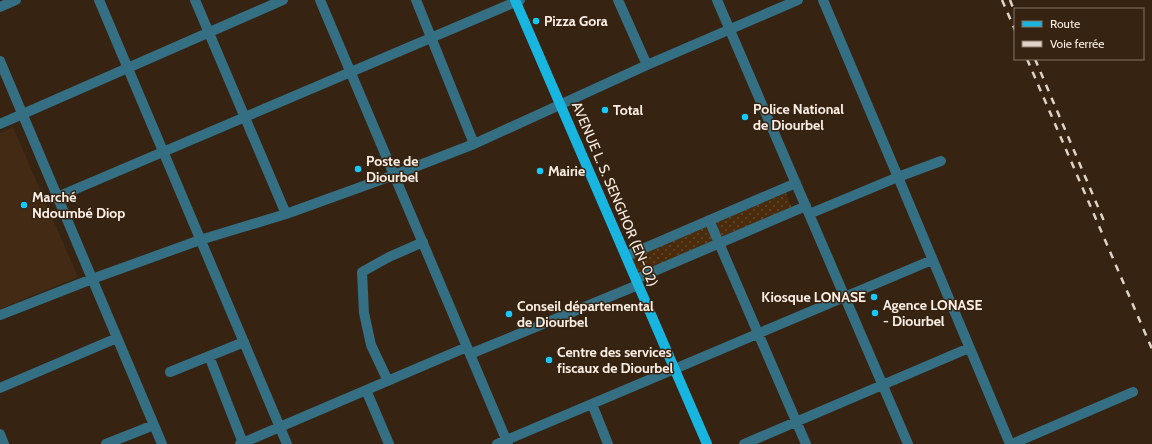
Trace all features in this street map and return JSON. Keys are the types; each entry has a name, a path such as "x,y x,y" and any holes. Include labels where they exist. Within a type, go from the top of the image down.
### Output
{"main road":[{"name":"AVENUE L. S. SENGHOR (EN-02)","path":"517,0 707,444"}],"street":[{"path":"0,7 16,0"},
{"path":"99,0 287,444"},
{"path":"195,0 286,214"},
{"path":"0,124 284,0"},
{"path":"320,0 507,442"},
{"path":"416,0 474,144"},
{"path":"57,197 517,0"},
{"path":"618,0 647,65"},
{"path":"717,0 908,444"},
{"path":"0,315 92,279 200,240 286,214 474,144 647,65 798,0"},
{"path":"823,0 969,348 1011,444 1133,392"},
{"path":"0,61 162,444"},
{"path":"209,356 241,443 388,381 637,282 719,244 807,210 941,162"},
{"path":"626,256 796,183"},
{"path":"709,220 806,444"},
{"path":"388,381 371,345 364,313 362,272 389,257 423,242"},
{"path":"496,444 507,442 675,368 932,260"},
{"path":"0,388 117,338"},
{"path":"170,372 244,342"},
{"path":"744,444 969,348"},
{"path":"366,390 389,444"},
{"path":"592,404 608,444"},
{"path":"106,444 154,425"},
{"path":"0,434 4,444"}],"shaded area":[{"name":"Marché Ndoumbé Diop","path":"13,127 78,277 0,309 0,133"},
{"path":"786,193 792,208 638,273 632,258"}],"railway":[{"path":"1002,0 1014,28"},
{"path":"1010,0 1014,10"},
{"path":"1027,60 1152,349"},
{"path":"1035,60 1104,221"}],"place":[{"name":"Pizza Gora","path":"536,21"},
{"name":"Total","path":"605,110"},
{"name":"Police National de Diourbel","path":"745,117"},
{"name":"Poste de Diourbel","path":"358,169"},
{"name":"Mairie","path":"540,171"},
{"name":"Marché Ndoumbé Diop","path":"24,205"},
{"name":"Kiosque LONASE","path":"874,297"},
{"name":"Agence LONASE - Diourbel","path":"875,313"},
{"name":"Conseil départemental de Diourbel","path":"509,314"},
{"name":"Centre des services fiscaux de Diourbel","path":"549,360"}]}
